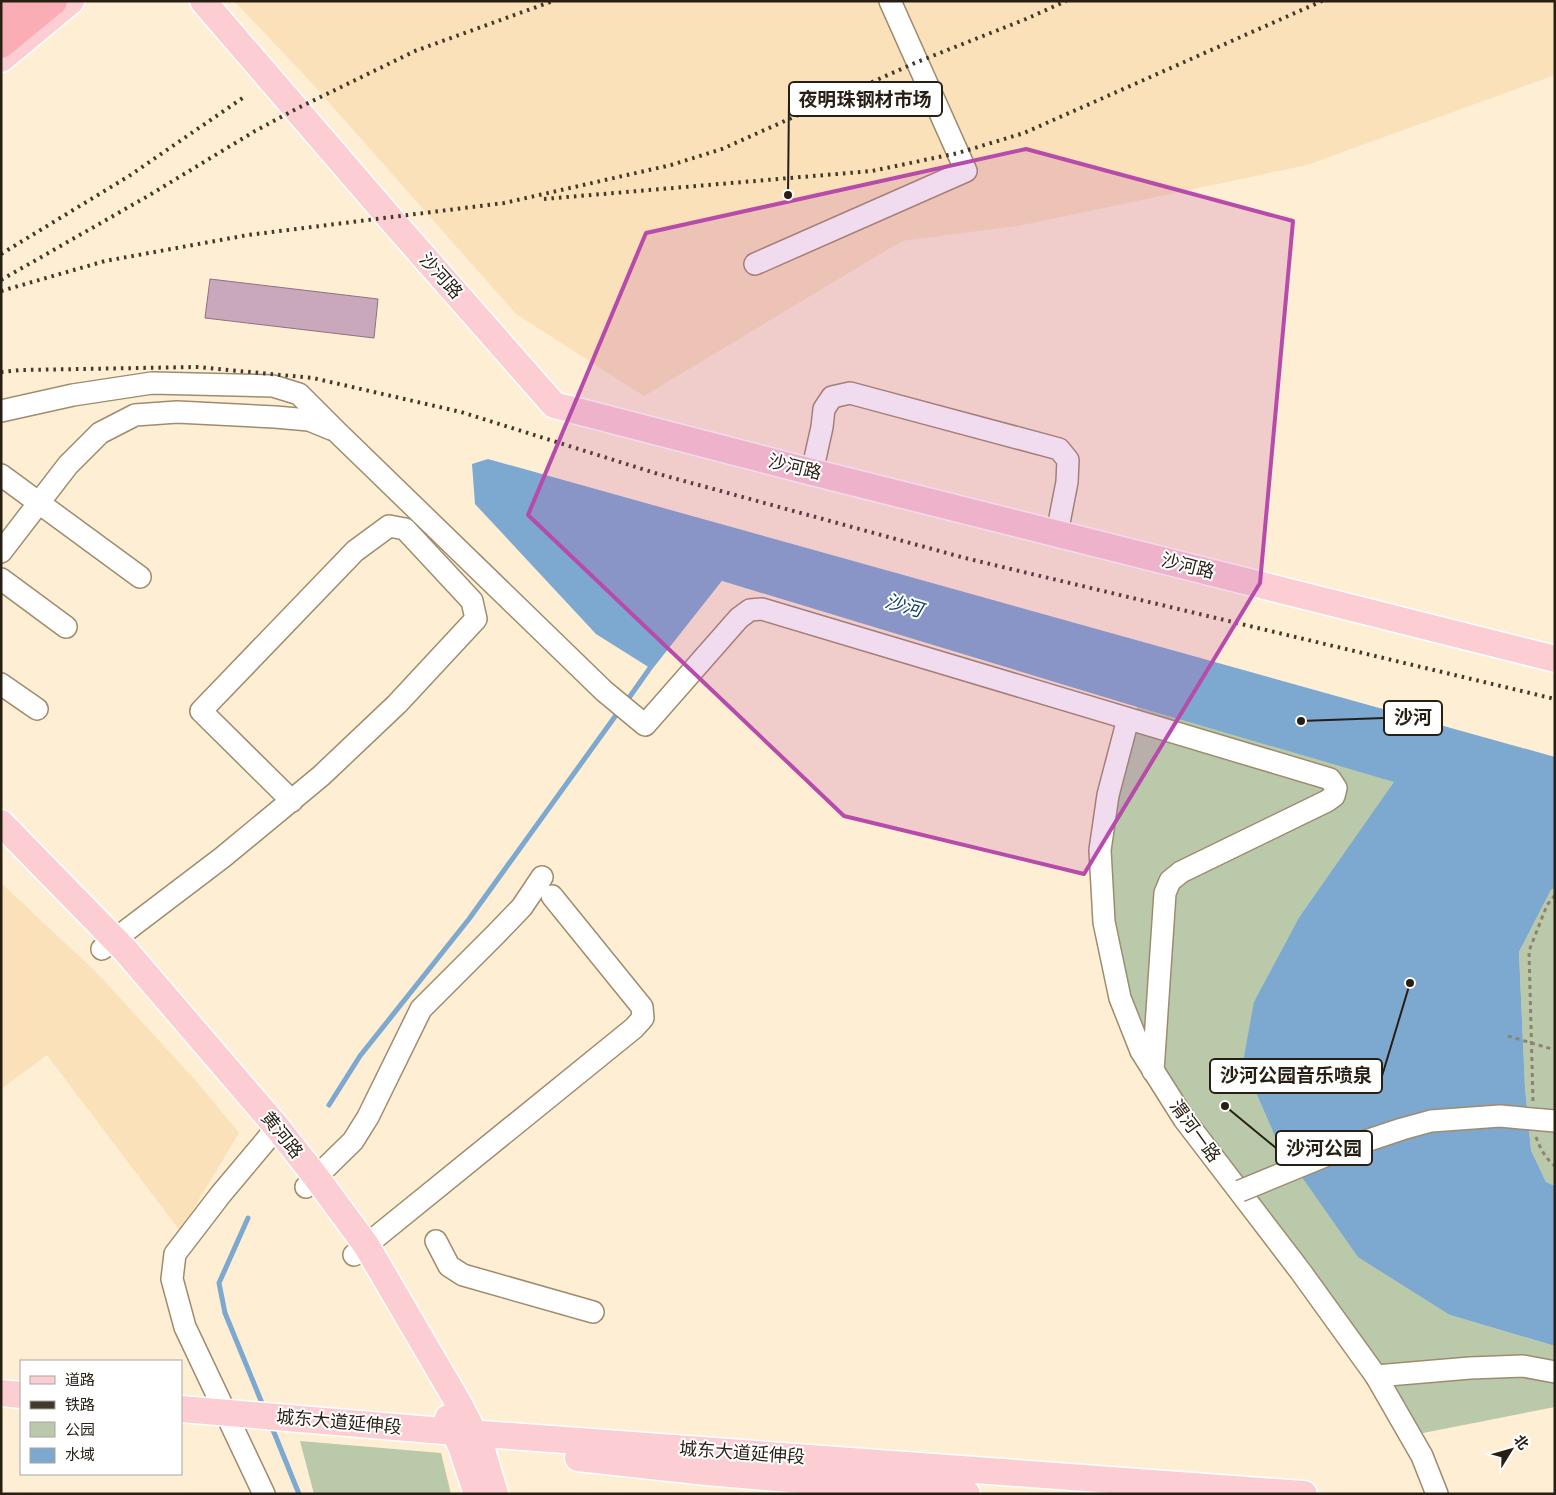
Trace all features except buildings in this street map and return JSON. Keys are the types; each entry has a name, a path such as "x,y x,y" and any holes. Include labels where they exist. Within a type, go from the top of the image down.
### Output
{"highway":[{"path":"1,20 22,1"},
{"path":"1,44 54,1"}],"main road":[{"path":"1,59 71,1"},
{"name":"沙河路","path":"203,1 388,217 554,405 1555,659"},
{"name":"黄河路","path":"1,823 109,944 133,982 272,1132 311,1182 360,1250 439,1398 468,1440 495,1494"},
{"name":"黄河路","path":"1,844 109,944"},
{"path":"1,1393 20,1395"},
{"name":"城东大道延伸段","path":"182,1409 468,1440 706,1472 967,1494"},
{"path":"1,1411 20,1413"},
{"name":"城东大道延伸段","path":"182,1424 468,1440 1304,1494"},
{"name":"黄河路","path":"468,1440 477,1494"}],"street":[{"path":"755,264 966,171 890,1"},
{"path":"1,411 73,395 152,383 273,386 299,394 597,684 645,725 739,618 750,610 762,609 1330,778 1336,788 1334,796 1327,802 1182,872 1170,881 1165,894 1153,1071"},
{"path":"812,472 824,409 832,397 850,394 1059,449 1068,460 1067,482 1057,533"},
{"path":"1,552 68,465 100,433 135,416 177,412 309,420 336,431"},
{"path":"1,475 140,577"},
{"path":"109,944 223,857 292,800 321,776 397,704 476,619 472,601 405,529 389,526 355,551 201,711 292,800"},
{"path":"1,579 66,627"},
{"path":"1,684 37,709"},
{"name":"渭河一路","path":"1128,719 1108,795 1100,850 1104,922 1120,998 1141,1051 1184,1119 1240,1191 1376,1376 1422,1456 1437,1494"},
{"path":"311,1182 353,1141 368,1118 421,1009 515,914 542,877"},
{"path":"360,1250 634,1028 643,1018 642,1007 552,896"},
{"path":"1240,1191 1342,1149 1402,1129 1431,1122 1500,1116 1555,1121"},
{"path":"264,1494 185,1327 172,1279 175,1254 272,1132"},
{"path":"436,1241 449,1266 463,1275 592,1312"},
{"path":"1376,1376 1470,1368 1523,1366 1555,1372"}],"path":[{"path":"1533,1108 1529,952 1548,904 1555,895"},
{"path":"1508,1036 1555,1050"},
{"path":"1535,1134 1540,1148 1555,1166"}],"highlighted area":[{"path":"1026,149 1293,221 1260,583 1084,874 844,816 528,515 646,233"}],"shaded area":[{"path":"234,1 1555,1 1555,75 1307,165 1023,225 902,241 644,396 516,314 309,80"},
{"path":"1,883 97,973 196,1081 239,1133 180,1231 47,1055 1,1089"}],"green space":[{"path":"1137,707 1395,782 1300,916 1450,1315 1555,1346 1555,1407 1418,1434 1161,1068 1127,997 1112,926 1109,871 1114,799"},
{"path":"1555,888 1555,1186 1546,1182 1531,1150 1525,1087 1519,952 1551,890"},
{"path":"300,1441 441,1453 451,1494 314,1494"}],"water":[{"path":"488,459 1555,757 1555,888 1551,890 1519,952 1525,1087 1531,1150 1546,1182 1555,1186 1555,1346 1450,1315 1358,1257 1278,1143 1243,1062 1254,1002 1300,916 1394,782 1137,707 719,580 650,668 596,634 475,504 472,464"}],"waterway":[{"path":"626,702 650,668 721,578"},
{"path":"329,1105 360,1056 469,919 619,711"},
{"path":"248,1218 219,1283 225,1313 264,1408"},
{"path":"271,1425 299,1494"}],"railway":[{"path":"1,280 148,196 255,131 296,109 415,51 553,1"},
{"path":"1,291 105,261 248,235 504,203 671,165 722,149 917,62 1026,19 1066,1"},
{"path":"544,199 872,171 958,153 1024,133 1322,1"},
{"path":"1,254 129,176 244,97"},
{"path":"1,372 197,367 313,378 461,412 655,473 965,558 1555,699"}],"place":[{"name":"夜明珠钢材市场","path":"788,195"},
{"name":"沙河","path":"1301,721"},
{"name":"沙河公园音乐喷泉","path":"1410,983"},
{"name":"沙河公园","path":"1225,1106"}]}
